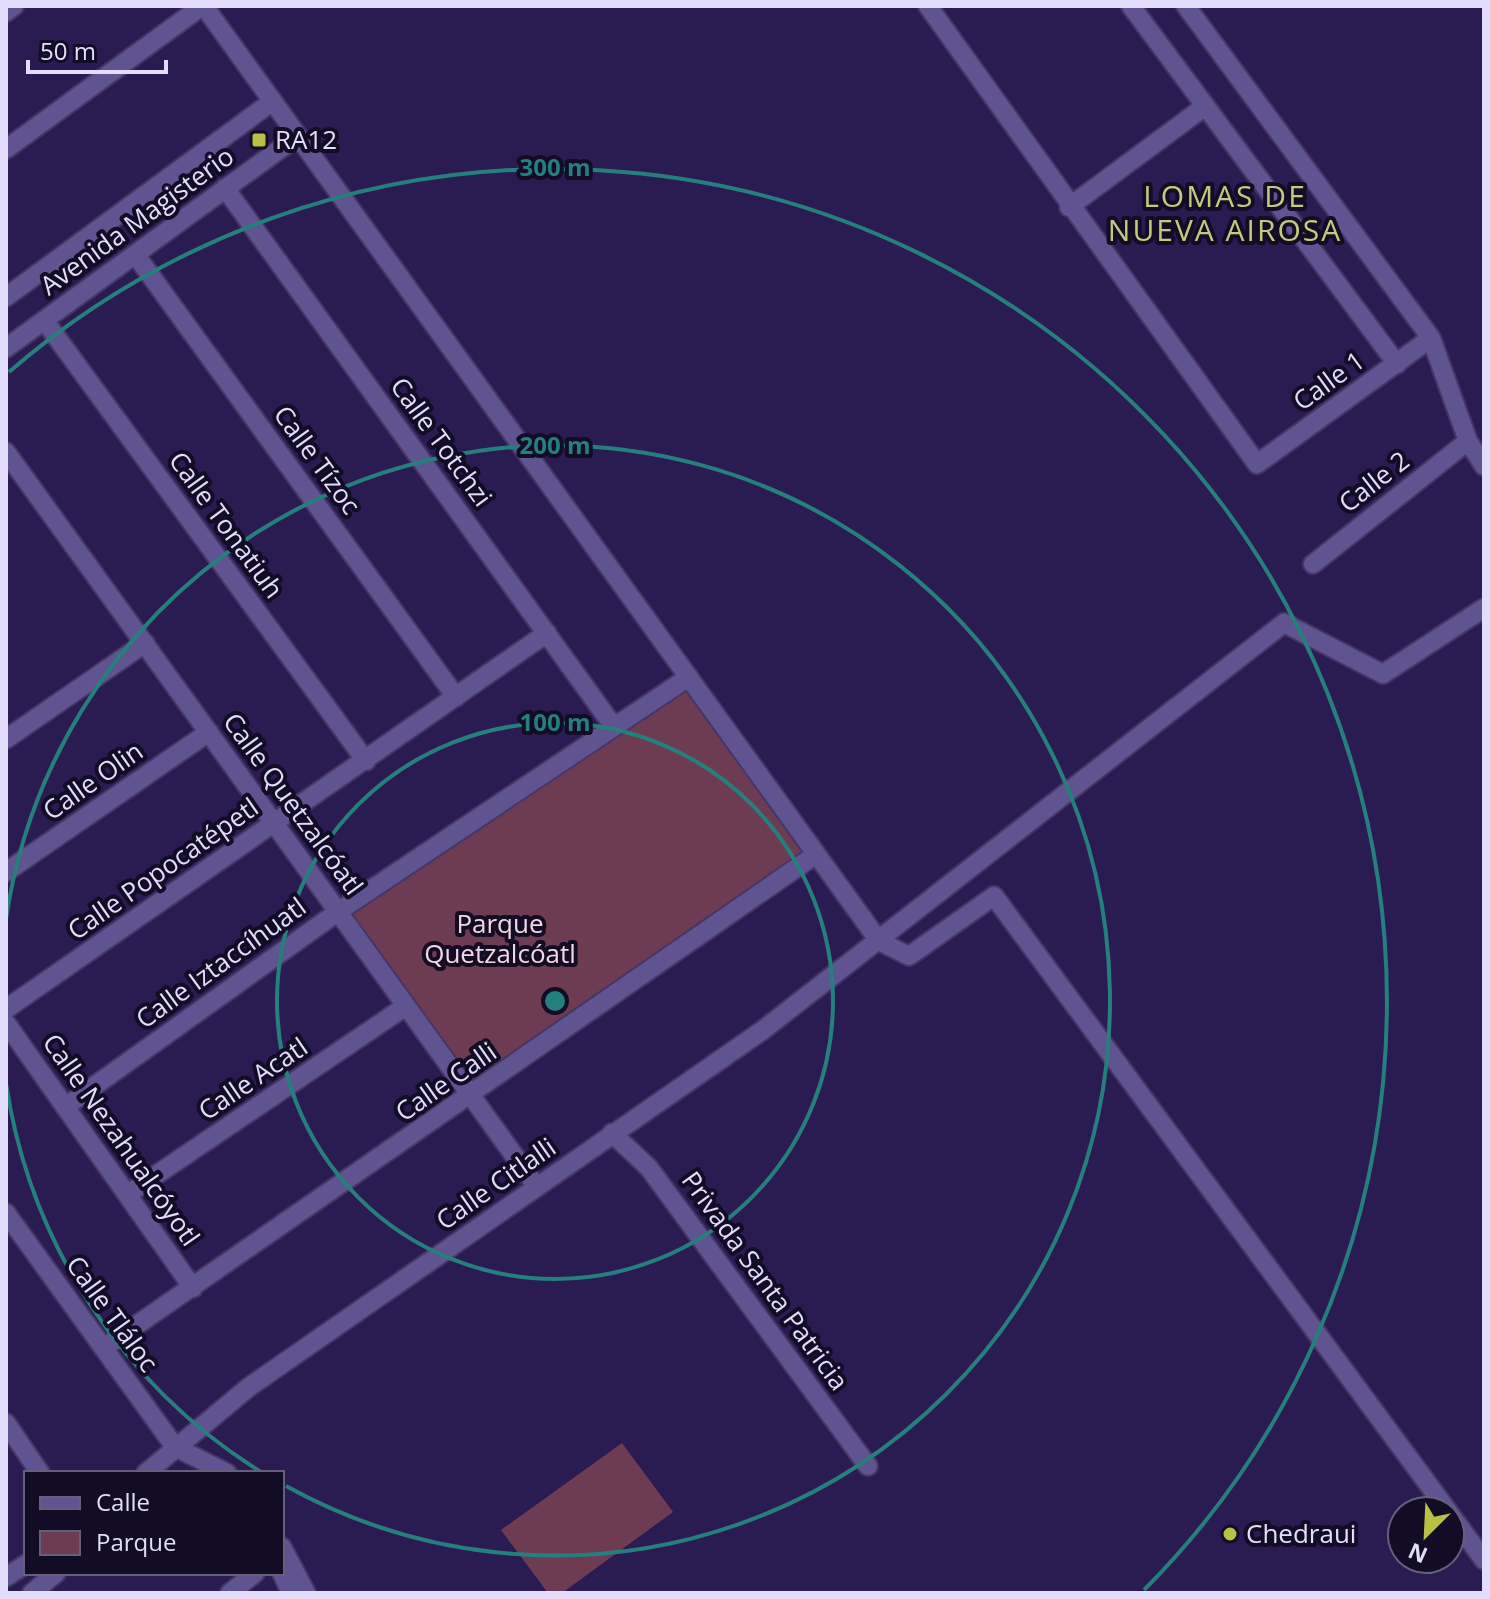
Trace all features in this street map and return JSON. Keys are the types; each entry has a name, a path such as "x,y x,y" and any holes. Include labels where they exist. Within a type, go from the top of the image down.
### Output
{"street":[{"path":"6,12 14,6"},
{"path":"6,149 203,6 879,941 909,956 994,896 1436,1495"},
{"path":"928,6 1069,207 1204,107"},
{"path":"1131,6 1397,364"},
{"path":"1186,6 1431,338 1468,441 1484,466"},
{"name":"Avenida Magisterio","path":"6,297 273,101"},
{"name":"Avenida Magisterio","path":"6,348 298,136"},
{"name":"Calle Totchzi","path":"225,188 614,727"},
{"name":"Calle 1","path":"1069,207 1257,464 1431,338"},
{"name":"Calle Tízoc","path":"135,254 456,697"},
{"name":"Calle Tonatiuh","path":"44,320 366,761"},
{"name":"Calle 2","path":"1313,564 1468,441"},
{"name":"Calle Quetzalcóatl","path":"6,452 537,1187"},
{"name":"Calle Citlalli","path":"148,1471 249,1387 763,1030 1284,623 1383,674 1484,608"},
{"name":"Calle Popocatépetl","path":"6,1009 547,633"},
{"path":"6,739 145,643"},
{"name":"Calle Iztaccíhuatl","path":"65,1107 339,911 689,677"},
{"name":"Calle Olin","path":"6,872 209,732"},
{"name":"Calle Calli","path":"105,1347 472,1096 815,855"},
{"name":"Calle Acatl","path":"128,1194 406,1006"},
{"name":"Calle Nezahualcóyotl","path":"6,1023 193,1288"},
{"name":"Privada Santa Patricia","path":"612,1133 649,1168 868,1466"},
{"name":"Calle Tláloc","path":"6,1213 175,1447"},
{"path":"6,1423 39,1471"},
{"path":"175,1447 223,1471"},
{"path":"1466,1536 1484,1560"},
{"path":"284,1552 306,1593"},
{"path":"6,1577 24,1565"},
{"path":"32,1593 54,1575"},
{"path":"230,1593 252,1575"}],"green space":[{"name":"Parque Quetzalcóatl","path":"688,683 808,855 474,1089 348,912"},
{"path":"622,1443 673,1512 562,1593 548,1593 501,1530"}],"place":[{"name":"RA12","path":"259,140"},
{"name":"Chedraui","path":"1230,1534"}],"district":[{"name":"LOMAS DE NUEVA AIROSA","path":"1225,214"}]}
